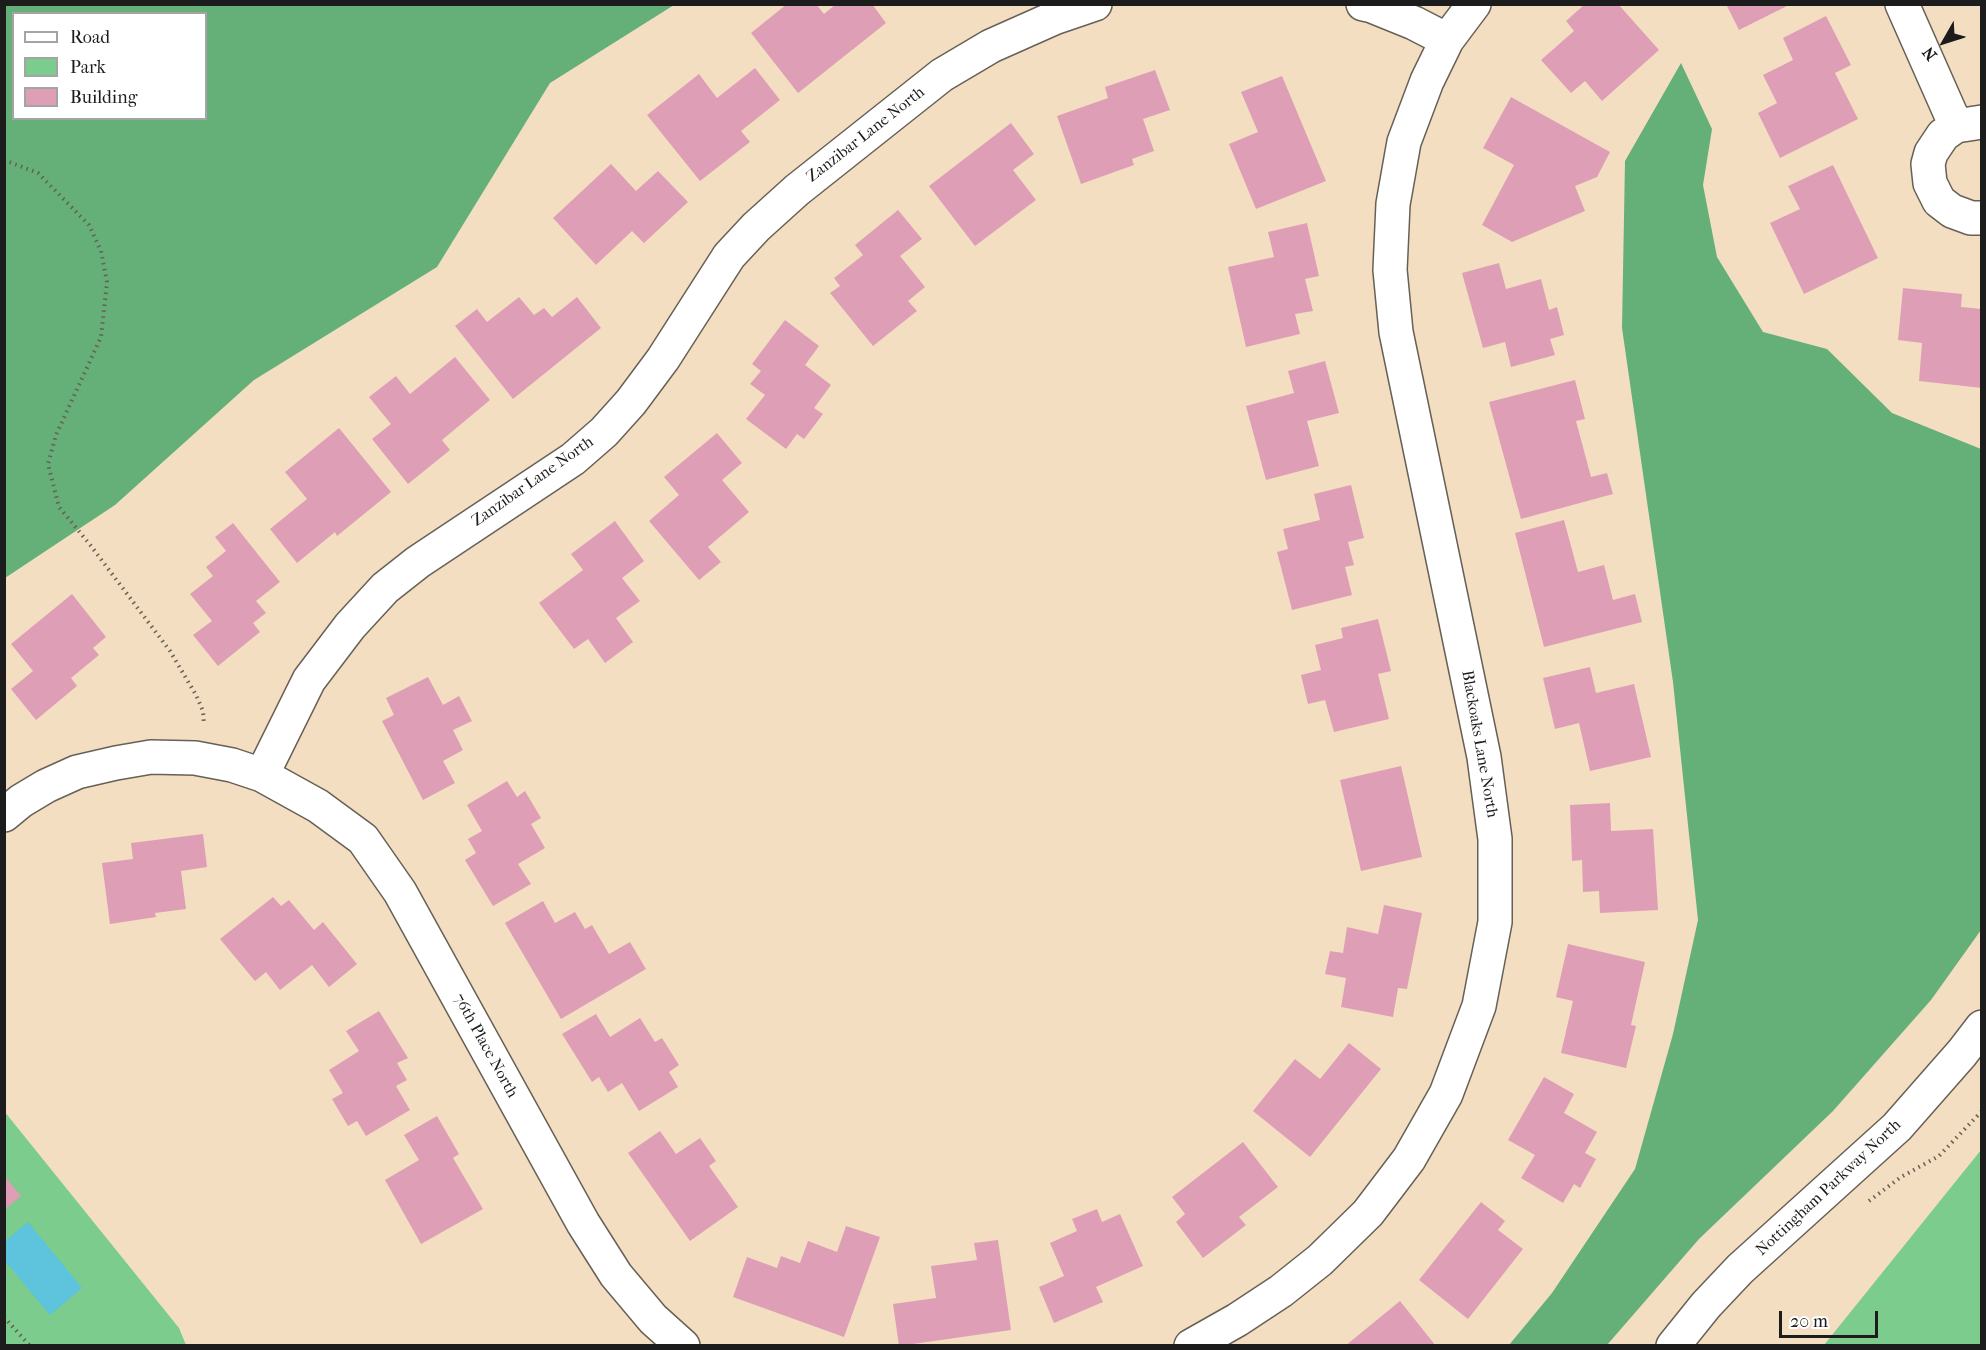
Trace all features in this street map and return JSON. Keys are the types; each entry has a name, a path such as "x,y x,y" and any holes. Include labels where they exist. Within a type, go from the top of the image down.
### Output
{"street":[{"name":"Zanzibar Lane North","path":"262,775 309,680 350,626 385,588 418,562 573,459 604,432 631,402 663,359 729,256 756,227 797,190 942,75 991,46 1054,18 1095,4"},
{"path":"1363,4 1414,23 1447,40 1474,4"},
{"path":"1902,4 1969,124 1943,135 1931,153 1928,165 1930,183 1939,201 1952,211 1971,218 1982,218"},
{"name":"Blackoaks Lane North","path":"1191,1346 1237,1320 1281,1291 1320,1260 1368,1213 1409,1159 1446,1094 1479,1006 1495,922 1495,839 1484,757 1396,332 1390,270 1393,204 1404,142 1427,81 1447,40"},
{"path":"4,815 21,801 46,786 77,772 151,757 195,758 232,765 262,775"},
{"name":"76th Place North","path":"262,775 318,806 363,839 399,892 583,1223 610,1267 653,1318 683,1346"},
{"name":"Nottingham Parkway North","path":"1673,1346 1706,1305 1740,1269 1897,1126 1982,1027"}],"path":[{"path":"4,160 38,173 89,225 101,251 107,282 101,337 56,435 48,464 59,507 170,651 196,695 203,711 204,733 195,758"},
{"path":"1866,1203 1900,1177 1939,1156 1982,1111"},
{"path":"4,1317 30,1346"}],"green space":[{"path":"5,4 674,4 550,83 437,267 254,380 115,505 5,578"},
{"path":"1681,63 1712,129 1703,185 1717,257 1763,332 1827,349 1892,413 1981,449 1981,930 1931,1000 1833,1111 1699,1239 1607,1345 1509,1345 1552,1293 1635,1169 1673,1034 1698,920 1673,682 1622,328 1625,161"},
{"path":"4,1111 179,1328 186,1345 5,1345"},
{"path":"1981,1150 1981,1345 1824,1345"}],"water":[{"path":"28,1222 82,1288 50,1315 5,1261 5,1241"}],"building":[{"path":"787,4 816,4 824,14 836,4 872,4 886,23 798,93 751,33"},
{"path":"1585,4 1618,4 1659,50 1602,101 1585,81 1571,93 1541,60 1574,31 1566,21"},
{"path":"1726,4 1791,4 1739,30"},
{"path":"1826,16 1851,65 1835,73 1858,119 1780,158 1758,113 1777,103 1763,75 1793,60 1783,38"},
{"path":"755,68 780,100 741,131 750,142 700,181 647,115 699,74 717,98"},
{"path":"1155,70 1170,110 1143,119 1154,151 1132,159 1134,165 1081,184 1057,116 1108,98 1105,87"},
{"path":"1282,76 1326,181 1256,209 1229,144 1258,132 1241,92"},
{"path":"1511,97 1610,152 1597,177 1575,186 1585,211 1512,242 1482,225 1514,165 1483,148"},
{"path":"1011,123 1034,154 1013,170 1036,200 975,246 929,186"},
{"path":"611,164 636,191 658,171 688,202 644,243 632,231 596,265 553,218"},
{"path":"1833,165 1878,258 1804,294 1770,223 1800,209 1788,186"},
{"path":"898,210 922,239 900,256 925,287 908,301 917,311 873,346 830,293 840,286 834,278 863,255 855,245"},
{"path":"1307,223 1319,276 1305,279 1313,311 1295,314 1300,334 1246,347 1228,267 1274,257 1268,232"},
{"path":"1499,263 1506,289 1541,279 1549,310 1557,307 1564,335 1550,339 1555,355 1511,367 1505,342 1483,348 1462,273"},
{"path":"1903,288 1962,294 1961,307 1982,309 1982,388 1919,381 1922,343 1898,340"},
{"path":"519,297 534,315 544,308 552,317 577,297 601,328 513,399 455,326 477,309 487,322"},
{"path":"785,320 819,346 805,365 831,385 814,408 823,414 804,439 797,434 786,449 746,419 765,395 750,384 761,371 752,364"},
{"path":"455,357 490,400 442,440 450,450 408,484 372,439 391,424 369,397 396,376 410,394"},
{"path":"1325,361 1339,413 1307,421 1319,466 1266,480 1246,406 1294,393 1288,371"},
{"path":"1575,380 1585,419 1576,421 1591,477 1607,473 1613,494 1521,519 1489,402"},
{"path":"339,428 391,492 337,536 335,532 297,563 270,529 307,499 285,472"},
{"path":"717,433 742,463 722,480 749,512 708,547 721,562 699,580 649,521 679,495 664,477"},
{"path":"1351,485 1364,538 1348,542 1354,565 1345,567 1352,595 1292,610 1277,552 1288,549 1283,529 1320,520 1314,494"},
{"path":"1564,520 1578,572 1604,565 1613,600 1635,594 1642,622 1544,647 1515,533"},
{"path":"615,521 644,561 622,578 640,601 616,618 633,642 605,663 588,639 574,649 539,603 583,570 571,554"},
{"path":"233,523 280,582 256,601 266,613 253,623 260,632 218,666 193,635 212,621 190,594 213,576 206,567 226,551 215,537"},
{"path":"72,594 106,637 93,648 99,655 71,678 77,686 36,720 11,689 33,671 11,644"},
{"path":"1378,619 1391,671 1378,674 1389,719 1334,732 1325,700 1308,704 1301,675 1321,670 1315,645 1343,638 1341,628"},
{"path":"1590,667 1596,693 1634,684 1651,757 1590,771 1579,723 1555,729 1543,678"},
{"path":"428,677 443,705 459,696 472,721 453,730 463,750 443,761 455,783 423,800 382,721 394,715 386,698"},
{"path":"1401,766 1422,857 1361,871 1340,780"},
{"path":"507,781 517,797 525,791 541,818 531,824 545,848 518,864 531,884 493,906 465,860 476,853 468,839 482,831 467,805"},
{"path":"1610,803 1611,831 1653,829 1658,910 1600,913 1599,891 1583,892 1582,860 1572,861 1570,805"},
{"path":"203,834 207,867 181,871 186,909 155,913 156,917 110,924 102,863 133,859 131,843"},
{"path":"273,897 281,906 289,900 314,930 323,922 357,964 329,987 312,965 280,990 266,972 255,981 220,939"},
{"path":"543,901 555,923 575,912 585,929 592,925 609,954 630,942 646,969 561,1019 505,923"},
{"path":"1384,905 1422,913 1407,989 1398,988 1393,1017 1341,1007 1346,978 1325,974 1330,951 1343,953 1347,927 1378,934"},
{"path":"1568,944 1645,962 1631,1025 1636,1026 1626,1068 1561,1053 1573,1001 1556,997"},
{"path":"379,1011 408,1058 397,1063 407,1080 396,1086 410,1110 366,1136 357,1121 348,1126 332,1099 343,1093 329,1070 359,1051 346,1031"},
{"path":"596,1014 610,1037 640,1018 655,1042 662,1038 679,1065 669,1072 678,1087 639,1111 622,1083 608,1092 599,1077 592,1082 562,1034"},
{"path":"1349,1043 1381,1069 1310,1157 1253,1111 1295,1059 1320,1079"},
{"path":"1544,1077 1574,1094 1564,1113 1597,1132 1585,1153 1596,1159 1580,1188 1574,1184 1563,1203 1521,1178 1535,1155 1508,1140"},
{"path":"437,1116 459,1154 453,1158 483,1209 421,1244 385,1180 419,1160 404,1135"},
{"path":"660,1131 676,1154 700,1138 716,1161 709,1166 738,1207 690,1241 628,1153"},
{"path":"1243,1142 1278,1187 1239,1217 1246,1225 1203,1258 1176,1222 1185,1214 1172,1197"},
{"path":"4,1175 21,1196 4,1210"},
{"path":"1481,1202 1505,1221 1498,1230 1523,1249 1468,1319 1419,1280"},
{"path":"1097,1209 1102,1222 1120,1214 1143,1266 1096,1287 1103,1302 1054,1323 1039,1287 1064,1276 1050,1243 1077,1231 1072,1219"},
{"path":"846,1226 880,1237 844,1337 733,1297 747,1257 777,1268 781,1256 800,1263 808,1241 837,1252"},
{"path":"998,1240 1011,1330 899,1346 893,1304 936,1298 931,1266 977,1260 974,1243"},
{"path":"1400,1301 1436,1346 1345,1346"}]}
